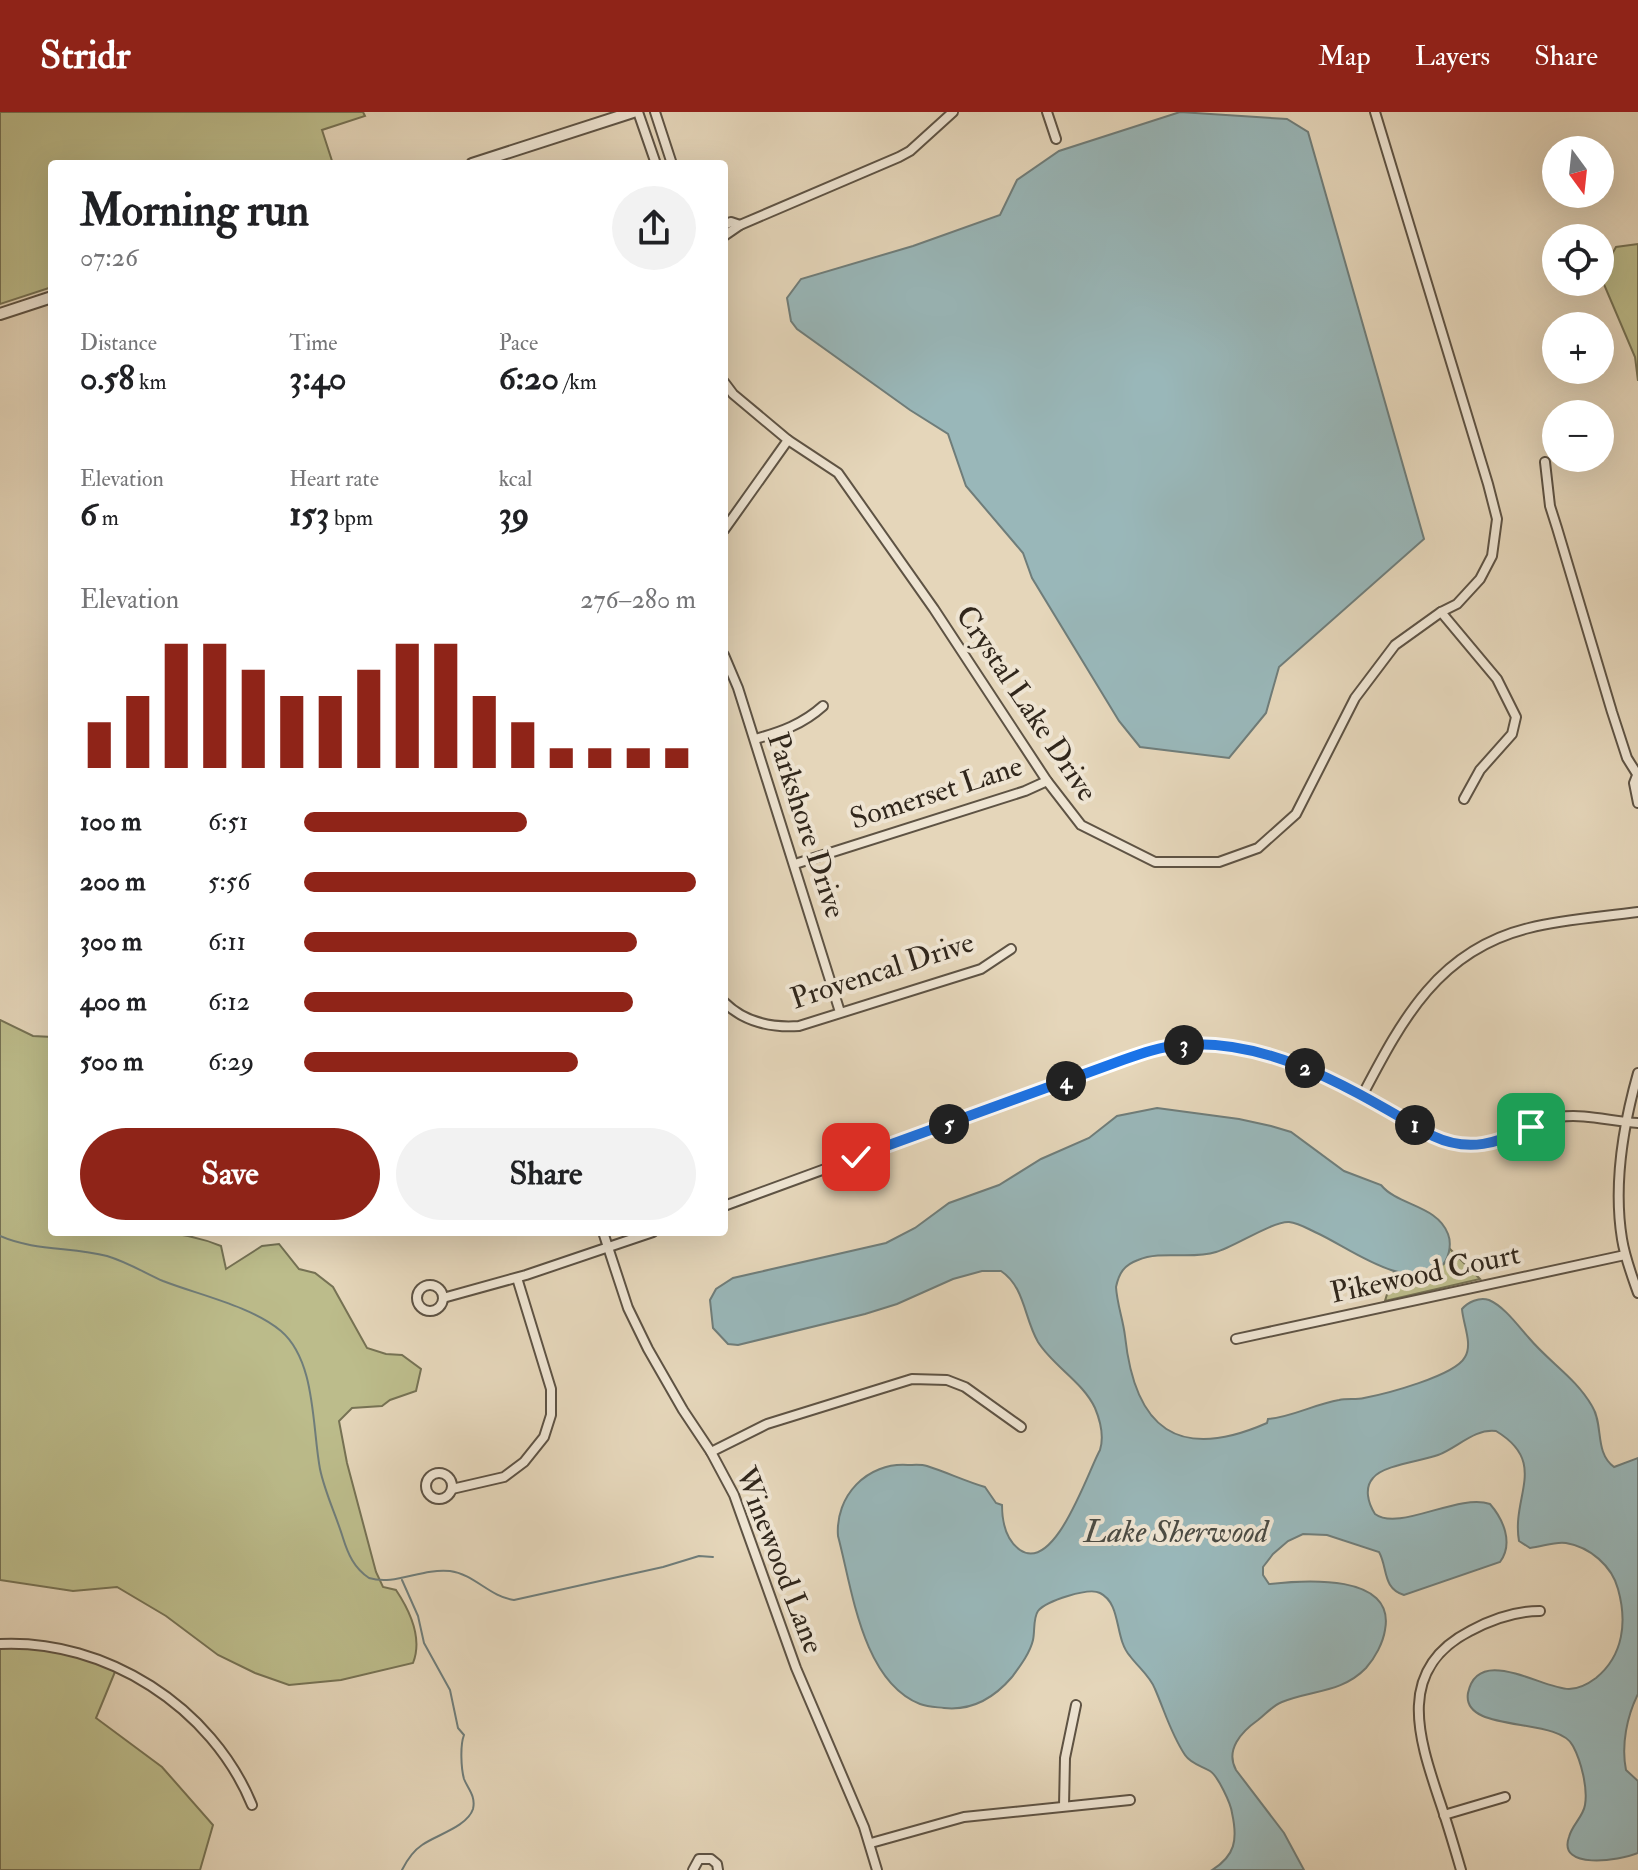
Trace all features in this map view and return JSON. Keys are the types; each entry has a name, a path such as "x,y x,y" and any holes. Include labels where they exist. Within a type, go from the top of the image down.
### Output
{"street":[{"path":"485,160 636,112 654,160"},
{"path":"655,112 671,160"},
{"path":"728,233 740,225 899,157 910,151 953,112"},
{"path":"1047,112 1056,139"},
{"name":"Crystal Lake Drive","path":"728,387 788,440 838,473 860,501 1047,781 1081,825 1155,862 1219,862 1258,848 1296,814 1355,698 1395,645 1457,604 1480,579 1492,556 1497,519 1375,112"},
{"path":"728,223 740,225"},
{"path":"0,314 48,298"},
{"path":"728,524 788,440"},
{"path":"1546,472 1550,506 1627,758 1637,774 1634,786 1638,803"},
{"path":"1441,612 1497,679 1516,717 1512,734 1480,770 1464,799"},
{"name":"Parkshore Drive","path":"728,666 755,739 840,1012"},
{"path":"755,739 795,726 809,719 823,706"},
{"name":"Somerset Lane","path":"795,864 1025,791 1047,781"},
{"path":"1362,1096 1417,1001 1440,976 1464,957 1493,941 1527,928 1638,912"},
{"name":"Provencal Drive","path":"728,1006 750,1019 778,1027 799,1026 981,969 1011,949"},
{"path":"728,1205 1155,1049 1204,1044 1253,1051 1321,1075 1438,1138 1464,1145 1499,1142 1540,1123 1565,1117 1638,1123"},
{"path":"1638,1073 1619,1168 1621,1235 1638,1293"},
{"name":"Winewood Lane","path":"604,1236 628,1308 648,1349 734,1495 796,1668 871,1843 877,1870"},
{"path":"443,1298 517,1278 642,1236"},
{"name":"Pikewood Court","path":"1236,1339 1625,1255"},
{"path":"452,1489 504,1477 524,1462 544,1437 551,1415 551,1389 517,1278"},
{"path":"711,1452 767,1424 912,1379 947,1380 965,1387 1021,1427"},
{"path":"1461,1870 1419,1736 1418,1702 1429,1666 1451,1640 1505,1616 1540,1611"},
{"path":"0,1644 54,1647 84,1654 117,1667 160,1692 188,1714 222,1751 243,1782 252,1805"},
{"path":"1064,1806 1065,1758 1076,1705"},
{"path":"1444,1815 1505,1797"},
{"path":"871,1843 953,1819 1130,1800"},
{"path":"693,1870 699,1859 706,1858 717,1864 718,1870"}],"green space":[{"path":"0,112 363,112 365,116 322,130 332,160 48,160 48,288 0,304"},
{"path":"1638,244 1638,381 1635,357 1609,296 1614,296 1616,247"},
{"path":"0,1020 33,1036 48,1037 48,1236 185,1236 221,1246 226,1269 262,1246 279,1244 299,1269 315,1273 333,1287 367,1348 402,1355 421,1369 416,1391 382,1406 352,1408 339,1421 376,1572 383,1587 396,1590 406,1607 416,1634 416,1654 413,1663 341,1680 289,1685 218,1655 166,1616 117,1587 73,1591 0,1580"},
{"path":"1449,1248 1480,1279 1385,1301 1394,1271 1414,1274 1433,1270 1445,1263"},
{"path":"20,1643 117,1667 96,1718 162,1767 213,1825 200,1870 0,1870 0,1644"}],"water":[{"path":"1180,112 1287,119 1308,132 1424,539 1279,667 1266,713 1229,758 1140,747 1119,721 1032,578 1023,553 966,486 948,434 797,329 791,321 787,298 801,279 913,246 1000,215 1017,180 1059,151"},
{"name":"Lake Sherwood","path":"1157,1108 1239,1119 1291,1132 1344,1171 1381,1185 1388,1192 1435,1217 1443,1224 1450,1243 1448,1257 1440,1267 1425,1273 1410,1274 1377,1265 1307,1228 1289,1222 1216,1252 1147,1257 1129,1264 1116,1287 1130,1368 1151,1415 1166,1429 1186,1437 1209,1439 1236,1434 1267,1423 1268,1419 1342,1399 1361,1399 1387,1393 1434,1377 1459,1364 1465,1357 1468,1340 1462,1309 1467,1304 1485,1299 1506,1312 1586,1396 1596,1413 1601,1446 1608,1461 1614,1467 1638,1458 1638,1694 1628,1721 1624,1751 1626,1770 1638,1781 1638,1853 1605,1860 1581,1859 1572,1855 1568,1847 1569,1837 1584,1809 1586,1798 1579,1759 1573,1746 1564,1737 1550,1731 1494,1720 1470,1706 1468,1693 1474,1679 1484,1672 1497,1670 1512,1673 1569,1689 1587,1684 1613,1659 1621,1637 1621,1601 1611,1573 1599,1559 1575,1545 1557,1543 1530,1548 1519,1541 1524,1468 1521,1455 1512,1443 1496,1431 1481,1432 1438,1455 1385,1470 1373,1478 1368,1491 1375,1514 1386,1518 1413,1516 1462,1503 1490,1504 1505,1532 1506,1547 1500,1562 1404,1595 1389,1583 1379,1552 1327,1535 1303,1534 1288,1541 1263,1567 1263,1575 1269,1584 1303,1581 1344,1584 1362,1589 1376,1598 1385,1611 1382,1640 1366,1668 1357,1676 1337,1687 1282,1702 1246,1730 1236,1742 1232,1755 1236,1770 1284,1833 1304,1870 1212,1870 1226,1859 1233,1846 1235,1831 1229,1803 1213,1774 1190,1761 1180,1747 1153,1684 1125,1649 1112,1605 1100,1593 1068,1596 1038,1611 1032,1645 1027,1655 1012,1677 982,1702 954,1708 920,1704 900,1692 885,1675 862,1631 838,1536 842,1508 856,1484 879,1469 917,1465 985,1487 996,1503 1002,1505 1004,1524 1011,1541 1020,1550 1033,1553 1046,1547 1058,1534 1100,1450 1101,1429 1095,1408 1083,1390 1038,1342 1020,1294 1001,1271 982,1271 953,1279 897,1304 865,1314 738,1345 728,1344 713,1328 710,1300 716,1289 733,1278 886,1243 915,1228 949,1203 999,1185 1041,1159 1089,1138 1117,1116"}],"waterway":[{"path":"0,1236 26,1244 114,1258 163,1281 240,1308 281,1331 301,1359 307,1377 320,1469 345,1544 356,1565 369,1578 389,1580 450,1571 467,1576 497,1595 514,1600 699,1556 713,1557"},
{"path":"402,1580 418,1616 424,1643 450,1690 458,1728 464,1735 461,1750 464,1779 474,1804 464,1821 419,1847 402,1870"}],"route":[{"path":"856,1157 1120,1061 1155,1049 1180,1045 1234,1046 1276,1057 1321,1075 1433,1136 1451,1142 1485,1145 1505,1140 1531,1127"}]}
